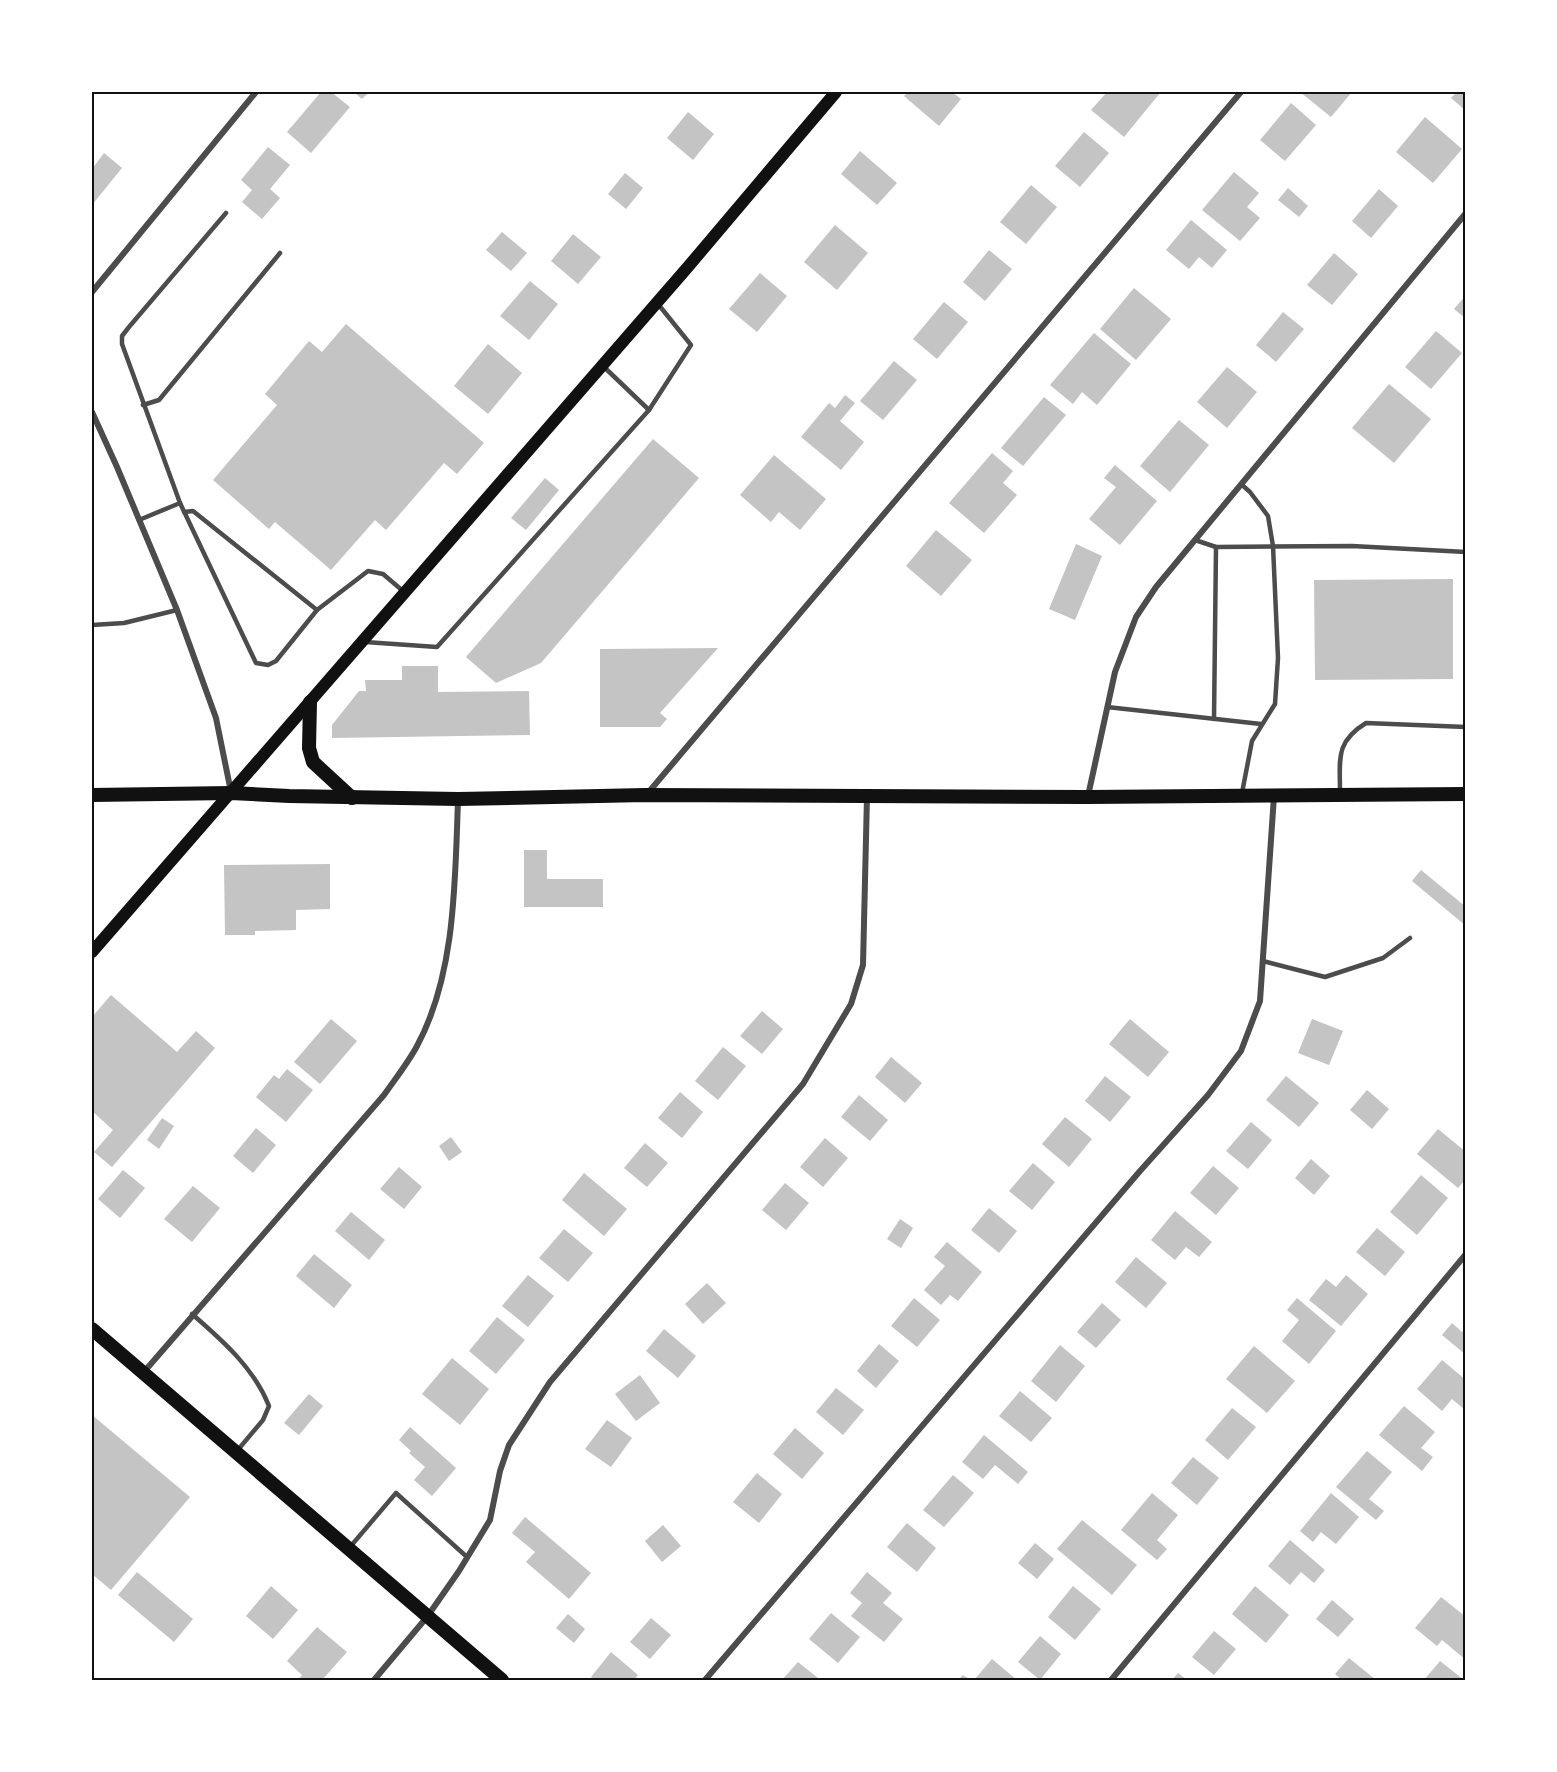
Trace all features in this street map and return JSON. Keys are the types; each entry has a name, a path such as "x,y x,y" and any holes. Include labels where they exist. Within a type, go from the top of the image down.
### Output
{"main road":[{"path":"92,952 657,303 836,92"},
{"path":"310,702 309,748 313,762 352,798"},
{"path":"92,795 231,793 352,798 458,799 645,795 1087,797 1466,794"},
{"path":"92,1329 502,1680"}],"street":[{"path":"92,292 256,92"},
{"path":"645,795 1241,92"},
{"path":"1087,797 1115,672 1136,617 1156,586 1466,213"},
{"path":"92,412 177,610 216,718 231,793"},
{"path":"374,1680 427,1617 489,1520 500,1471 509,1444 549,1382 803,1084 851,1004 863,965 867,796"},
{"path":"705,1680 1132,1180 1208,1095 1240,1051 1260,1001 1274,796"},
{"path":"143,1373 384,1095 417,1045 438,993 454,908 458,799"},
{"path":"1111,1680 1466,1254"}],"lane":[{"path":"226,213 122,336 122,344 143,405 184,512 256,663 268,665 276,661 317,610 368,571 383,574 405,593"},
{"path":"143,405 159,400 280,253"},
{"path":"362,642 437,646 649,410 691,345 657,303"},
{"path":"603,365 649,410"},
{"path":"1241,484 1268,516 1273,546 1278,658 1275,704 1252,741 1242,796"},
{"path":"139,520 180,503"},
{"path":"184,512 193,511 317,610"},
{"path":"1195,540 1216,547 1352,546 1466,552"},
{"path":"1214,719 1216,547"},
{"path":"92,625 124,623 177,610"},
{"path":"1107,707 1261,724"},
{"path":"1340,795 1340,762 1343,742 1353,731 1366,723 1466,727"},
{"path":"1263,961 1325,977 1383,958 1410,938"},
{"path":"192,1314 219,1337 246,1367 263,1391 270,1406 263,1420 236,1452"},
{"path":"348,1549 396,1493 467,1557"}],"building":[{"path":"321,92 331,92 350,107 311,153 287,132"},
{"path":"354,92 369,92 362,99"},
{"path":"908,92 952,92 961,99 939,126 904,96"},
{"path":"1107,92 1160,93 1124,137 1091,110"},
{"path":"1300,92 1352,92 1331,117"},
{"path":"1457,92 1466,92 1466,111 1451,98"},
{"path":"1291,103 1316,125 1285,161 1260,140"},
{"path":"688,112 714,134 693,160 667,138"},
{"path":"1425,117 1462,149 1433,183 1396,152"},
{"path":"1084,132 1109,153 1080,187 1055,166"},
{"path":"268,147 290,165 270,189 280,198 262,219 242,202 252,190 241,180"},
{"path":"860,151 897,183 877,205 841,174"},
{"path":"104,153 122,168 92,205 92,169"},
{"path":"1234,172 1259,193 1247,207 1260,218 1240,241 1202,210"},
{"path":"625,173 643,188 626,209 608,194"},
{"path":"1031,185 1057,207 1026,244 1000,222"},
{"path":"1288,188 1308,206 1299,217 1278,200"},
{"path":"1379,189 1398,206 1371,238 1352,221"},
{"path":"1191,220 1227,250 1212,268 1199,257 1189,269 1166,250"},
{"path":"835,225 868,253 837,290 804,262"},
{"path":"502,232 527,253 511,271 486,250"},
{"path":"573,234 601,257 578,284 551,261"},
{"path":"989,250 1012,269 985,301 963,282"},
{"path":"1334,253 1358,274 1332,305 1307,285"},
{"path":"760,273 787,296 757,332 729,309"},
{"path":"530,281 558,304 529,340 500,316"},
{"path":"1134,288 1171,319 1136,360 1100,329"},
{"path":"1466,295 1466,319 1454,309"},
{"path":"944,302 968,322 937,359 913,339"},
{"path":"1283,312 1304,329 1276,362 1256,345"},
{"path":"346,324 484,443 457,474 444,463 386,530 375,520 331,570 275,522 269,529 213,480 277,405 265,394 309,341 322,352"},
{"path":"1436,331 1462,353 1431,389 1405,367"},
{"path":"1094,333 1131,364 1097,405 1082,392 1073,404 1050,385"},
{"path":"488,344 522,373 488,414 454,386"},
{"path":"894,361 917,380 883,420 860,401"},
{"path":"1227,367 1257,392 1227,428 1197,402"},
{"path":"1389,384 1431,419 1394,463 1352,428"},
{"path":"845,395 855,403 840,421 864,442 841,470 801,437 829,403 835,408"},
{"path":"1044,397 1066,415 1023,466 1001,448"},
{"path":"1179,420 1209,445 1170,492 1140,466"},
{"path":"653,439 699,478 541,663 496,683 466,657"},
{"path":"992,453 1013,471 1003,483 1017,495 984,533 949,503"},
{"path":"774,455 826,499 800,530 779,512 771,522 740,495"},
{"path":"1115,465 1157,501 1120,545 1089,519 1116,487 1104,478"},
{"path":"545,478 559,490 526,530 511,518"},
{"path":"936,530 972,560 941,596 906,566"},
{"path":"1076,544 1102,556 1075,620 1049,609"},
{"path":"1453,579 1453,679 1315,680 1314,580"},
{"path":"718,648 660,713 667,719 660,727 600,727 600,649"},
{"path":"402,666 438,666 438,692 529,691 530,735 332,738 332,725 359,691 366,691 365,680 402,680"},
{"path":"524,850 547,850 547,879 603,879 603,907 524,907"},
{"path":"330,864 330,909 296,910 296,930 255,931 255,935 225,935 224,865"},
{"path":"1421,870 1466,907 1466,926 1412,881"},
{"path":"111,995 177,1052 196,1031 215,1048 112,1167 94,1152 113,1130 92,1111 92,1017"},
{"path":"762,1011 783,1029 762,1054 740,1036"},
{"path":"331,1019 357,1041 320,1084 294,1062"},
{"path":"1130,1019 1169,1052 1148,1077 1109,1044"},
{"path":"1312,1019 1343,1031 1329,1065 1298,1053"},
{"path":"723,1047 746,1066 718,1100 695,1081"},
{"path":"891,1057 922,1083 905,1103 875,1077"},
{"path":"287,1069 313,1090 286,1122 256,1097 274,1075 279,1079"},
{"path":"1105,1076 1131,1097 1110,1122 1085,1101"},
{"path":"1286,1076 1319,1103 1299,1127 1266,1100"},
{"path":"1367,1090 1389,1109 1372,1129 1350,1110"},
{"path":"680,1092 703,1112 682,1138 658,1118"},
{"path":"859,1095 888,1120 870,1141 841,1117"},
{"path":"1065,1117 1092,1139 1069,1167 1042,1144"},
{"path":"162,1118 174,1126 159,1149 147,1140"},
{"path":"1251,1122 1272,1140 1248,1169 1226,1151"},
{"path":"256,1128 276,1145 253,1173 233,1156"},
{"path":"1438,1129 1466,1152 1466,1179 1458,1188 1417,1154"},
{"path":"451,1137 462,1152 449,1161 439,1146"},
{"path":"825,1138 848,1158 823,1187 800,1167"},
{"path":"645,1143 668,1163 647,1187 624,1168"},
{"path":"1311,1159 1330,1176 1314,1195 1295,1178"},
{"path":"1033,1163 1055,1182 1032,1210 1009,1191"},
{"path":"1213,1166 1239,1188 1216,1215 1190,1193"},
{"path":"399,1167 422,1187 404,1209 380,1189"},
{"path":"123,1170 145,1188 120,1218 98,1199"},
{"path":"584,1173 627,1209 604,1236 562,1200"},
{"path":"1421,1175 1448,1198 1417,1235 1390,1212"},
{"path":"785,1183 809,1203 786,1230 762,1210"},
{"path":"193,1186 220,1208 192,1242 164,1219"},
{"path":"989,1208 1017,1231 999,1253 971,1230"},
{"path":"1175,1211 1212,1242 1199,1257 1186,1247 1175,1260 1151,1240"},
{"path":"351,1212 385,1240 369,1260 335,1231"},
{"path":"900,1219 913,1228 901,1248 887,1239"},
{"path":"1377,1228 1405,1252 1385,1276 1356,1252"},
{"path":"564,1229 593,1253 568,1282 539,1258"},
{"path":"947,1242 982,1272 958,1301 950,1295 941,1305 924,1290 945,1266 934,1257"},
{"path":"314,1254 352,1285 334,1308 296,1276"},
{"path":"1136,1257 1167,1283 1146,1308 1115,1282"},
{"path":"528,1275 554,1296 528,1327 502,1306"},
{"path":"1346,1275 1368,1294 1341,1326 1309,1300 1326,1279 1336,1287"},
{"path":"707,1283 726,1303 703,1324 685,1304"},
{"path":"914,1298 940,1320 917,1347 891,1326"},
{"path":"1297,1298 1336,1331 1309,1364 1282,1341 1299,1320 1287,1310"},
{"path":"1102,1303 1121,1320 1096,1348 1077,1332"},
{"path":"497,1317 525,1340 496,1374 469,1351"},
{"path":"1452,1323 1462,1332 1466,1327 1466,1355 1442,1335"},
{"path":"664,1329 696,1356 678,1378 646,1351"},
{"path":"879,1344 899,1361 876,1388 857,1371"},
{"path":"1060,1345 1085,1366 1056,1402 1031,1381"},
{"path":"1254,1346 1295,1381 1267,1413 1226,1379"},
{"path":"452,1358 489,1389 460,1425 422,1394"},
{"path":"1442,1360 1466,1380 1465,1410 1452,1399 1442,1411 1417,1389"},
{"path":"640,1375 660,1403 636,1421 615,1394"},
{"path":"836,1388 864,1410 843,1435 816,1412"},
{"path":"1020,1391 1052,1418 1031,1442 999,1416"},
{"path":"309,1394 323,1406 299,1435 284,1423"},
{"path":"1404,1406 1435,1432 1421,1448 1433,1457 1422,1471 1379,1435"},
{"path":"1232,1408 1256,1427 1228,1460 1205,1440"},
{"path":"92,1415 190,1497 111,1590 92,1574"},
{"path":"607,1420 632,1438 611,1467 585,1449"},
{"path":"410,1427 456,1468 432,1496 414,1480 425,1467 409,1453 411,1451 399,1440"},
{"path":"795,1428 824,1453 802,1479 773,1454"},
{"path":"984,1435 1028,1472 1018,1484 995,1465 983,1479 962,1462"},
{"path":"1367,1451 1392,1472 1369,1499 1384,1511 1376,1520 1336,1487"},
{"path":"1193,1457 1219,1478 1197,1505 1171,1483"},
{"path":"757,1473 782,1494 759,1523 733,1502"},
{"path":"953,1475 974,1493 944,1527 923,1510"},
{"path":"1152,1493 1178,1515 1157,1540 1167,1549 1157,1560 1121,1530"},
{"path":"1331,1493 1359,1517 1336,1544 1321,1532 1313,1542 1300,1531"},
{"path":"525,1517 591,1573 569,1599 526,1562 535,1552 512,1533"},
{"path":"1082,1520 1137,1565 1112,1595 1057,1549"},
{"path":"907,1523 936,1548 917,1572 887,1547"},
{"path":"663,1525 681,1546 662,1562 645,1541"},
{"path":"1290,1540 1325,1570 1314,1583 1301,1572 1290,1585 1268,1566"},
{"path":"1035,1543 1054,1559 1037,1579 1018,1563"},
{"path":"137,1572 193,1619 174,1642 118,1595"},
{"path":"867,1572 892,1593 883,1603 903,1619 884,1642 851,1616 862,1603 850,1593"},
{"path":"271,1586 298,1610 273,1639 246,1616"},
{"path":"1073,1586 1101,1609 1075,1640 1048,1617"},
{"path":"1255,1586 1289,1615 1266,1643 1232,1614"},
{"path":"1441,1597 1466,1617 1466,1660 1442,1640 1437,1646 1415,1628"},
{"path":"1332,1600 1354,1619 1338,1637 1316,1619"},
{"path":"831,1613 860,1637 838,1663 809,1639"},
{"path":"568,1614 585,1629 574,1643 556,1628"},
{"path":"651,1618 671,1635 650,1659 630,1642"},
{"path":"317,1627 347,1652 322,1680 298,1680 302,1675 287,1661"},
{"path":"1214,1631 1236,1649 1214,1675 1192,1657"},
{"path":"1040,1636 1061,1654 1040,1680 1018,1662"},
{"path":"611,1652 638,1675 634,1680 595,1680 591,1677"},
{"path":"1349,1658 1376,1680 1342,1680 1335,1674"},
{"path":"992,1659 1017,1680 974,1680"},
{"path":"1440,1661 1464,1680 1424,1680"},
{"path":"798,1662 818,1678 816,1680 782,1680"},
{"path":"1178,1673 1187,1680 1172,1680"},
{"path":"963,1675 970,1680 958,1680"}]}
